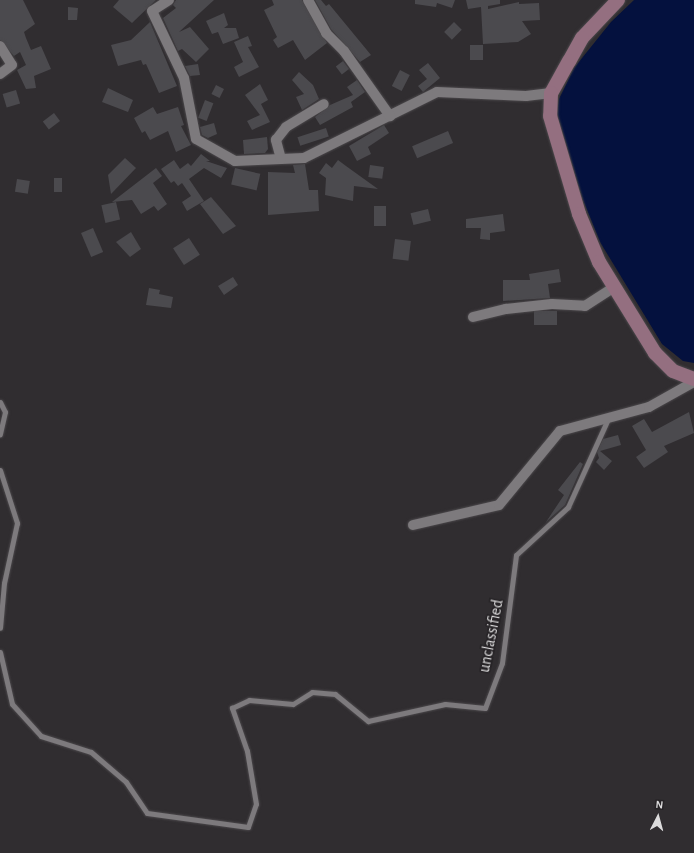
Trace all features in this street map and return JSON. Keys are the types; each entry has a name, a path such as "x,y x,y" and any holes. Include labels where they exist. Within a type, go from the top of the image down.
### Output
{"main road":[{"path":"618,0 582,38 551,94 550,116 579,214 599,262 655,353 673,371 694,381"}],"street":[{"path":"169,0 152,11 184,78 196,139 235,161 304,158 437,92 526,96 551,94"},
{"path":"308,0 326,33 344,51 390,116"},
{"path":"0,46 12,65 0,74"},
{"path":"280,159 276,140 286,127 324,104"},
{"path":"473,317 506,309 552,304 586,306 614,287"},
{"path":"413,525 499,505 560,431 649,407 694,381"}],"lane":[{"path":"0,402 6,412 0,434"},
{"name":"unclassified","path":"0,652 12,704 40,736 90,752 126,782 147,813 248,827 256,804 247,751 232,708 249,700 293,704 312,692 335,694 368,721 445,704 485,708 502,663 516,555 568,506 608,418"},
{"path":"0,470 17,523 4,583 0,628"}],"shaded area":[{"path":"634,0 694,0 694,363 683,361 662,344 600,242 583,200 557,113 559,99 574,68 611,22"}],"building":[{"path":"0,0 23,0 35,24 24,32 26,38 31,50 41,46 51,69 34,76 36,88 26,89 17,70 26,65 20,52 14,56 0,40"},
{"path":"119,0 156,0 132,23 113,7"},
{"path":"176,0 214,0 179,32 190,27 209,49 196,62 182,49 178,51 163,18 176,8 173,5"},
{"path":"272,0 302,0 327,43 305,60 293,40 278,48 273,40 277,37 264,10 274,5"},
{"path":"315,0 321,0 326,6 329,4 371,55 360,62 331,29"},
{"path":"415,0 455,0 452,8 437,3 436,7 415,4"},
{"path":"466,0 500,0 500,4 488,6 488,9 519,2 519,4 539,3 540,20 522,21 531,34 518,42 483,44 481,7 468,9"},
{"path":"68,7 78,8 77,20 68,20"},
{"path":"224,13 228,25 224,28 236,28 239,38 223,44 218,32 212,34 206,21"},
{"path":"150,22 177,86 159,93 146,64 143,65 141,60 118,66 111,45 131,40"},
{"path":"454,22 462,30 452,40 444,32"},
{"path":"248,36 252,46 248,47 259,67 239,77 234,67 243,62 234,42"},
{"path":"470,45 483,45 483,60 470,60"},
{"path":"343,61 349,69 342,74 336,66"},
{"path":"428,63 440,78 423,92 418,86 427,79 419,70"},
{"path":"198,64 200,75 190,76 185,66"},
{"path":"400,70 410,75 402,91 392,86"},
{"path":"299,72 313,85 319,99 302,110 296,97 304,94 292,80"},
{"path":"357,80 365,92 351,102 353,107 320,125 315,117 330,105 353,95 347,87"},
{"path":"260,84 268,100 261,104 270,122 252,130 247,121 260,115 245,95"},
{"path":"216,85 224,89 219,98 211,94"},
{"path":"108,88 133,100 128,112 102,102"},
{"path":"16,90 20,103 7,107 3,94"},
{"path":"205,100 213,103 207,121 198,118"},
{"path":"153,107 157,114 178,107 184,125 181,126 191,145 176,152 168,131 150,140 145,131 142,133 134,118"},
{"path":"54,113 60,121 49,129 43,121"},
{"path":"214,123 217,134 208,138 202,135 200,127"},
{"path":"384,125 389,133 368,147 371,154 357,161 349,146"},
{"path":"326,128 329,137 300,146 297,137"},
{"path":"448,131 453,143 417,158 412,146"},
{"path":"267,137 268,149 265,153 244,154 243,140"},
{"path":"201,154 210,161 206,161 227,168 221,178 204,168 189,179 204,201 187,211 182,202 191,196 182,183 178,186 174,181 171,183 161,169 174,160 180,169 188,163 191,166"},
{"path":"125,158 136,168 111,194 108,175"},
{"path":"338,160 378,189 354,186 353,201 325,195 326,178 319,173 326,163 332,168"},
{"path":"305,164 309,190 318,190 319,211 268,215 268,172 295,173 293,165"},
{"path":"370,165 384,167 382,179 368,177"},
{"path":"156,168 162,176 153,183 167,204 158,211 154,206 141,214 132,200 112,202"},
{"path":"235,168 260,174 257,190 231,185"},
{"path":"54,178 62,178 62,192 54,192"},
{"path":"17,179 30,181 28,194 15,192"},
{"path":"211,197 236,226 223,234 200,204"},
{"path":"116,202 120,220 105,223 101,205"},
{"path":"374,206 386,206 386,226 374,226"},
{"path":"428,209 431,221 413,225 411,213"},
{"path":"503,214 505,231 490,233 490,240 480,239 481,228 466,228 466,219"},
{"path":"93,228 103,252 91,257 81,233"},
{"path":"131,232 141,249 130,257 116,242"},
{"path":"189,238 200,255 184,265 173,248"},
{"path":"395,239 411,241 408,261 393,259"},
{"path":"559,269 561,282 548,284 550,298 503,301 503,280 530,280 529,274"},
{"path":"233,277 238,285 224,295 218,286"},
{"path":"149,288 160,290 159,294 173,297 171,308 146,305"},
{"path":"534,311 557,311 557,325 534,325"},
{"path":"689,412 694,433 664,446 668,452 644,468 636,457 646,450 632,426 644,419 652,432"},
{"path":"618,435 621,445 600,451 612,461 604,470 596,462 599,458 597,452 603,439"},
{"path":"580,462 583,464 565,505 546,522 564,495 558,490"}]}
